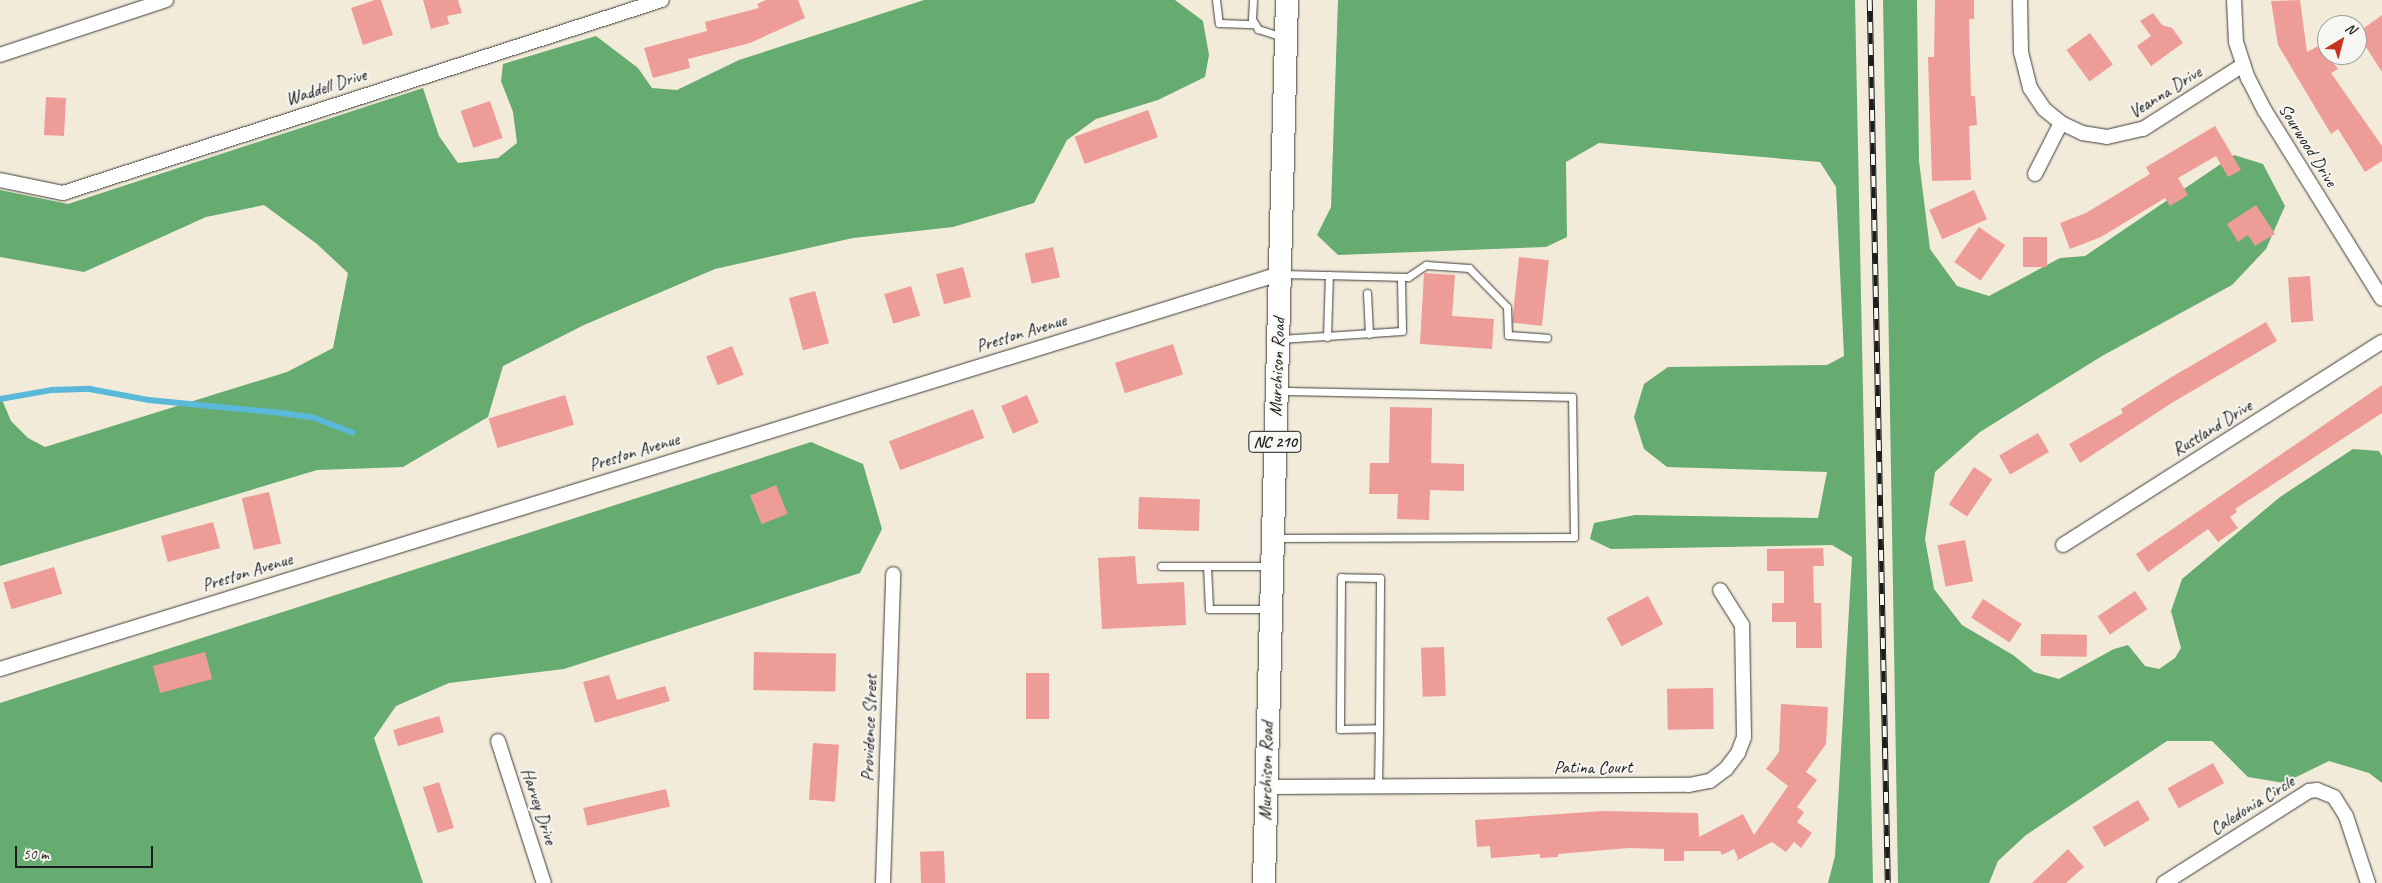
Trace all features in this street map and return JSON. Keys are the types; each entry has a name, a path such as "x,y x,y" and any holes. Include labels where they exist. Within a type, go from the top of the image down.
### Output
{"main road":[{"name":"Murchison Road","path":"1264,883 1287,0"}],"street":[{"path":"0,55 166,0"},
{"name":"Waddell Drive","path":"0,180 62,193 637,4 662,0"},
{"name":"Veanna Drive","path":"2020,0 2021,52 2025,76 2036,99 2061,123 2094,136 2132,134 2165,116 2243,65"},
{"name":"Sourwood Drive","path":"2234,0 2236,42 2243,65 2264,112 2382,299"},
{"path":"2035,174 2061,123"},
{"name":"Preston Avenue","path":"0,669 1279,274"},
{"name":"Rustland Drive","path":"2063,545 2382,342"},
{"name":"Providence Street","path":"883,883 893,574"},
{"name":"Patina Court","path":"1266,788 1689,785 1710,781 1726,769 1738,753 1744,737 1742,625 1720,590"},
{"name":"Harvey Drive","path":"498,741 544,883"},
{"name":"Caledonia Circle","path":"2164,883 2309,791 2317,790 2334,797 2346,816 2368,883"}],"lane":[{"path":"1216,0 1219,23 1254,24 1267,35 1286,37"},
{"path":"1252,0 1254,24"},
{"path":"1279,274 1408,277 1426,265 1470,268 1507,307 1508,335 1547,338"},
{"path":"1327,337 1329,275"},
{"path":"1278,339 1402,331 1401,277"},
{"path":"1367,292 1369,334"},
{"path":"1273,538 1574,537 1572,397 1276,391"},
{"path":"1161,566 1272,566"},
{"path":"1207,566 1209,608 1270,610"},
{"path":"1378,786 1379,728 1380,578 1341,577 1340,729 1379,728"}],"green space":[{"path":"924,0 1175,0 1203,21 1209,55 1205,77 1158,100 1096,119 1067,140 1034,203 953,227 853,238 715,269 584,325 503,366 488,417 403,467 317,470 0,566 0,395 11,421 28,438 45,447 287,372 333,348 348,273 317,244 264,205 206,217 84,272 0,257 0,190 68,204 423,88 439,136 458,163 498,158 517,143 513,112 501,81 503,64 596,36 638,68 652,88 677,90 739,60"},
{"path":"1338,0 1855,0 1873,883 1828,883 1835,856 1852,557 1832,545 1611,549 1590,539 1594,523 1635,515 1818,518 1827,472 1667,467 1644,449 1634,417 1644,384 1668,367 1827,365 1844,356 1836,187 1820,162 1599,143 1566,162 1567,237 1546,247 1338,255 1317,235 1331,207"},
{"path":"1883,0 1917,0 1919,161 1930,249 1957,286 1989,296 2060,258 2085,256 2234,155 2263,164 2285,206 2266,249 2232,285 2102,356 1980,432 1935,472 1925,539 1934,589 1962,625 2013,655 2034,672 2059,679 2114,649 2128,645 2145,666 2159,669 2175,658 2181,648 2171,611 2182,579 2280,497 2353,449 2379,451 2382,456 2382,783 2369,773 2329,761 2284,783 2248,777 2212,741 2167,741 2026,835 1998,861 1989,883 1898,883"},
{"path":"811,442 863,464 882,529 860,573 564,669 449,683 396,706 374,738 423,883 0,883 0,703"}],"building":[{"path":"375,0 381,0 393,35 363,45 351,8"},
{"path":"423,0 458,0 462,13 447,16 449,24 431,29"},
{"path":"766,0 798,0 805,18 750,43 688,59 690,68 653,78 644,48 707,31 705,22 759,8 757,4"},
{"path":"1935,0 1974,0 1974,19 1969,19 1971,96 1975,96 1977,125 1969,126 1971,180 1932,181 1928,57 1934,57"},
{"path":"2300,0 2307,52 2317,47 2317,65 2335,65 2338,69 2331,73 2382,146 2382,161 2365,172 2338,129 2331,134 2278,45 2271,1"},
{"path":"2153,13 2162,25 2172,28 2183,43 2151,66 2137,46 2151,36 2140,21"},
{"path":"2382,15 2382,72 2367,49 2367,26"},
{"path":"2090,33 2113,65 2089,82 2067,50"},
{"path":"46,97 66,98 64,136 44,135"},
{"path":"490,101 503,138 473,148 461,111"},
{"path":"1148,110 1158,137 1085,164 1075,137"},
{"path":"2215,126 2241,170 2228,177 2216,156 2178,178 2188,195 2170,206 2165,198 2101,237 2070,249 2060,223 2086,213 2150,174 2146,167"},
{"path":"1974,190 1987,219 1942,239 1929,210"},
{"path":"2256,205 2275,234 2255,246 2248,235 2238,242 2227,224"},
{"path":"1979,227 2005,245 1981,281 1954,262"},
{"path":"2023,237 2047,237 2047,267 2023,267"},
{"path":"1053,247 1060,277 1032,284 1025,254"},
{"path":"1519,257 1549,260 1542,326 1512,323"},
{"path":"963,267 971,297 944,304 936,274"},
{"path":"1424,273 1455,275 1452,316 1494,319 1492,349 1420,344"},
{"path":"2310,276 2313,321 2291,322 2288,278"},
{"path":"911,286 920,316 893,324 884,294"},
{"path":"815,291 829,343 803,350 789,298"},
{"path":"2266,322 2277,341 2170,404 2080,463 2069,444 2123,413 2121,409 2170,378"},
{"path":"1173,344 1183,374 1125,393 1115,363"},
{"path":"732,346 744,375 718,385 706,356"},
{"path":"2382,385 2382,413 2235,509 2237,512 2230,517 2238,528 2218,542 2208,529 2148,572 2136,554"},
{"path":"565,395 574,425 498,448 488,418"},
{"path":"1027,395 1039,423 1013,434 1001,406"},
{"path":"1390,407 1432,408 1431,463 1464,464 1464,491 1430,490 1429,520 1397,519 1398,494 1369,494 1370,463 1389,463"},
{"path":"973,409 984,438 900,470 889,441"},
{"path":"2038,433 2049,452 2010,475 1999,456"},
{"path":"1974,467 1992,479 1967,517 1949,504"},
{"path":"776,485 788,514 762,524 750,495"},
{"path":"269,492 281,544 254,550 242,498"},
{"path":"1139,497 1200,499 1199,531 1138,529"},
{"path":"213,522 220,548 168,562 161,536"},
{"path":"1965,540 1973,581 1946,587 1938,545"},
{"path":"1823,548 1824,566 1813,566 1814,603 1821,603 1822,648 1796,648 1796,622 1772,622 1772,603 1784,603 1784,571 1767,571 1767,549"},
{"path":"1135,556 1137,584 1184,582 1186,625 1102,629 1098,558"},
{"path":"54,567 62,594 12,609 3,582"},
{"path":"2135,591 2147,609 2110,634 2098,616"},
{"path":"1648,596 1663,624 1622,646 1607,618"},
{"path":"1983,599 2022,624 2010,643 1971,617"},
{"path":"2041,634 2087,635 2087,657 2041,656"},
{"path":"1444,647 1446,696 1423,697 1421,648"},
{"path":"205,652 212,679 160,693 153,666"},
{"path":"754,652 836,653 835,691 753,690"},
{"path":"1026,673 1049,673 1049,719 1026,719"},
{"path":"609,675 617,700 665,686 670,701 595,723 583,682"},
{"path":"1713,688 1714,729 1668,730 1667,689"},
{"path":"1781,704 1828,707 1826,744 1806,772 1817,780 1797,807 1804,812 1797,822 1812,833 1801,848 1794,842 1786,852 1772,842 1736,861 1738,858 1734,849 1722,855 1720,851 1684,851 1684,861 1664,861 1664,849 1629,848 1558,854 1558,857 1540,858 1540,854 1491,858 1490,846 1477,847 1475,820 1603,811 1698,813 1699,837 1743,814 1754,835 1788,786 1766,769 1779,752"},
{"path":"439,716 444,732 398,746 393,730"},
{"path":"813,743 839,745 835,802 809,800"},
{"path":"2213,763 2224,783 2179,808 2168,788"},
{"path":"439,782 454,828 438,833 423,787"},
{"path":"666,789 670,807 587,826 583,808"},
{"path":"2138,800 2150,820 2104,847 2093,827"},
{"path":"2068,849 2084,867 2066,883 2032,883"},
{"path":"944,851 945,883 921,883 920,852"}],"waterway":[{"path":"0,399 52,390 90,389 149,400 315,418 352,432"}],"railway":[{"path":"1870,0 1888,883"}]}
